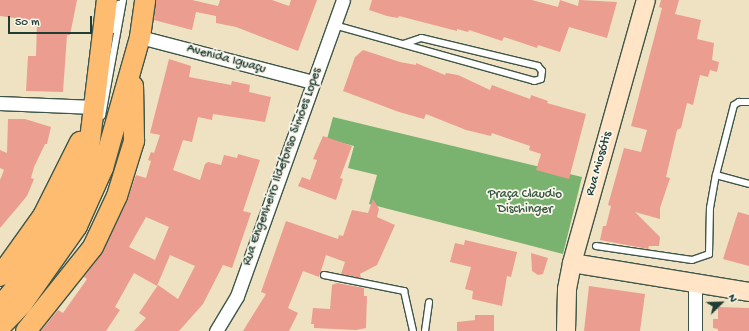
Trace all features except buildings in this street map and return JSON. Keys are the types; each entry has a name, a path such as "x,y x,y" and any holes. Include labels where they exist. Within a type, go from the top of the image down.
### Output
{"main road":[{"path":"0,305 10,295 60,224 79,182 89,148 107,0"},
{"path":"0,327 22,304 77,226 103,168 140,37 145,0"},
{"path":"26,331 93,247 117,196 134,141 133,65"},
{"path":"0,276 44,216 70,165 94,107"}],"street":[{"name":"Rua Engenheiro Ildefonso Simões Lopes","path":"216,331 237,296 269,212 313,82 343,0"},
{"name":"Rua Miosótis","path":"566,331 567,289 572,264 646,0"},
{"name":"Avenida Iguaçu","path":"140,37 313,82"},
{"path":"0,103 94,107"},
{"path":"572,264 749,292"},
{"path":"695,283 695,331"}],"lane":[{"path":"94,107 120,0"},
{"path":"0,309 22,284 63,225 84,178 105,105 123,0"},
{"path":"334,25 534,81 541,78 542,72 538,66 421,38 404,44"},
{"path":"596,246 682,260 705,258 712,249 710,208 716,175 734,105 739,102 749,102"},
{"path":"716,175 749,184"},
{"path":"324,275 404,290 413,331"},
{"path":"425,331 429,302"}],"green space":[{"name":"Praça Claudio Dischinger","path":"333,117 582,177 563,254 369,204 377,175 348,168 354,146 327,139"}]}
